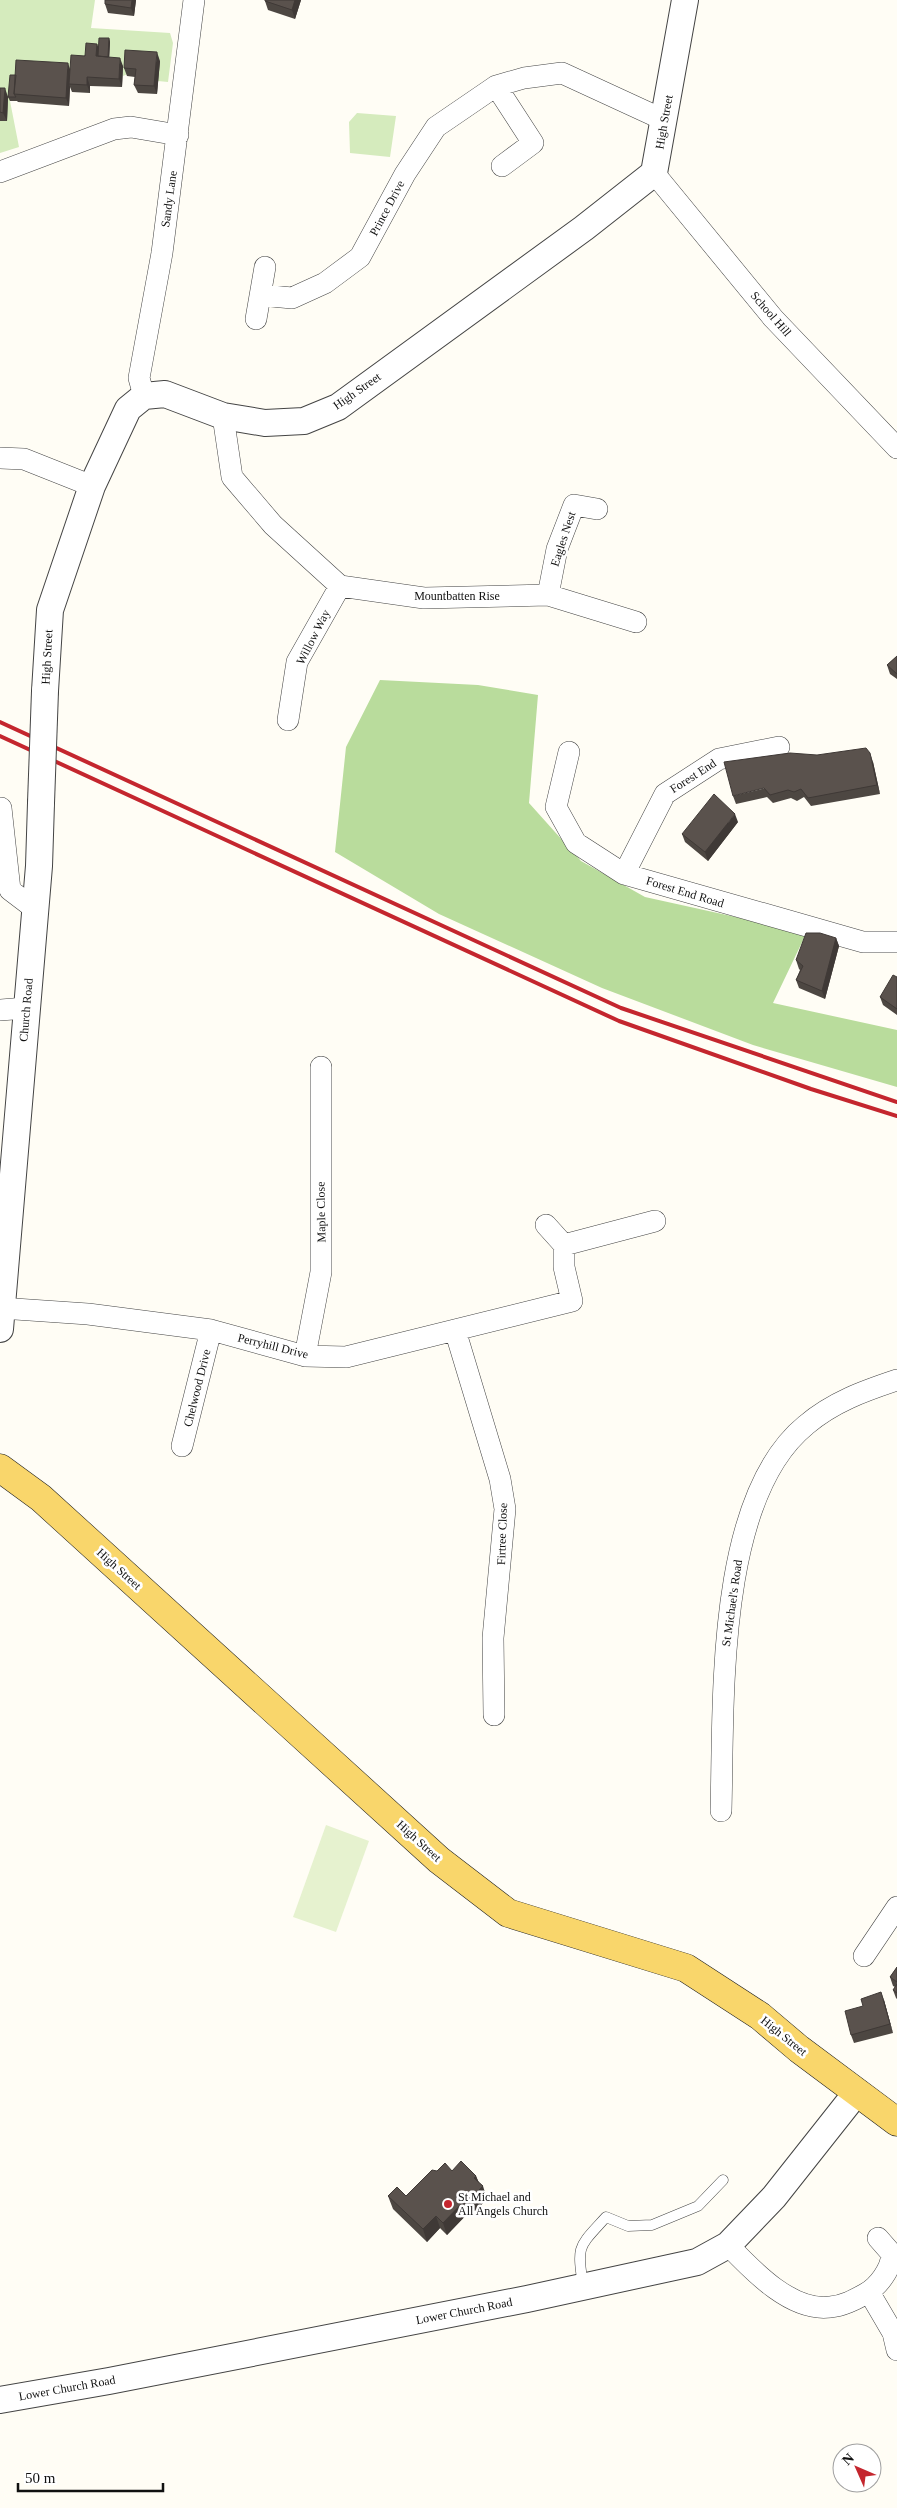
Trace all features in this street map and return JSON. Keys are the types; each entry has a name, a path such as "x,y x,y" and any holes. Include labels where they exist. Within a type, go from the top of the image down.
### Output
{"main road":[{"name":"High Street","path":"0,1468 41,1498 439,1860 508,1913 686,1968 760,2016 897,2122"}],"street":[{"name":"Sandy Lane","path":"144,396 139,378 162,253 194,0"},
{"name":"High Street","path":"45,691 50,610 92,486 128,409 144,396 165,394 224,416 265,423 304,421 338,407 584,228 654,173 684,0"},
{"name":"Prince Drive","path":"261,295 292,298 325,283 360,257 405,174 436,127 496,86 524,78 562,73 664,120"},
{"path":"496,86 533,143 502,166"},
{"path":"0,172 114,129 131,126 178,135"},
{"name":"School Hill","path":"654,173 773,318 897,448"},
{"path":"256,319 265,267"},
{"path":"224,416 232,477 273,525 340,586"},
{"path":"0,458 24,459 92,486"},
{"name":"Eagles Nest","path":"548,596 557,549 574,504 597,509"},
{"name":"Mountbatten Rise","path":"340,586 424,598 548,596 636,622"},
{"name":"Willow Way","path":"288,720 297,662 340,586"},
{"name":"Church Road","path":"1,1315 35,909 45,691"},
{"name":"Forest End","path":"624,874 665,794 719,759 779,747"},
{"name":"Forest End Road","path":"569,752 556,807 576,843 624,874 863,942 897,942"},
{"path":"1,808 10,890 35,909"},
{"path":"0,1010 26,1008"},
{"name":"Maple Close","path":"305,1356 322,1272 321,1067"},
{"path":"546,1225 564,1245 655,1221"},
{"name":"Perryhill Drive","path":"1,1315 88,1314 211,1330 305,1356 346,1357 572,1301 564,1267 564,1245"},
{"name":"Chelwood Drive","path":"182,1446 211,1330"},
{"name":"Firtree Close","path":"455,1330 500,1479 505,1509 493,1638 494,1715"},
{"name":"St Michael's Road","path":"721,1811 725,1652 734,1574 746,1529 764,1480 781,1454 804,1426 854,1395 897,1380"},
{"path":"864,1956 897,1908"},
{"name":"Lower Church Road","path":"0,2400 109,2381 583,2287 697,2262 728,2244 774,2197 857,2092"},
{"path":"728,2244 763,2278 788,2296 809,2306 829,2307 849,2302 869,2292 891,2267 892,2254 878,2238"},
{"path":"869,2292 893,2333 897,2350"}],"lane":[{"path":"583,2287 578,2254 584,2241 606,2217 628,2226 652,2225 698,2206 723,2180"}],"green space":[{"path":"0,0 95,0 91,28 170,33 173,43 168,82 158,81 159,61 123,76 123,66 109,65 110,42 73,72 10,101 19,147 0,153 0,121 7,121 0,96"},
{"path":"357,113 396,116 390,157 350,153 349,122"},
{"path":"380,680 478,685 538,695 529,803 581,861 645,897 772,925 805,936 773,1003 897,1030 897,1087 753,1045 602,988 439,914 335,852 346,747"},
{"path":"326,1825 369,1841 336,1932 293,1917"}],"building":[{"path":"105,0 132,0 131,8 105,4"},
{"path":"265,0 295,0 292,10"},
{"path":"99,38 109,38 108,57 98,56"},
{"path":"86,43 97,44 96,56 120,58 119,79 87,77 87,85 69,84 71,55 85,56"},
{"path":"125,50 157,52 154,86 134,85 136,69 124,68"},
{"path":"16,60 68,63 66,98 14,94"},
{"path":"10,75 16,75 14,94 16,97 8,97"},
{"path":"0,88 5,88 3,113 0,112"},
{"path":"897,656 897,674 887,665"},
{"path":"866,748 870,753 877,785 808,798 801,789 794,792 788,790 770,795 764,788 733,796 724,762 790,753 817,755"},
{"path":"714,794 735,814 705,852 682,834"},
{"path":"806,933 820,933 836,938 822,991 796,980 803,966 796,960"},
{"path":"893,975 897,977 897,1009 880,997"},
{"path":"897,1967 897,1982 890,1977"},
{"path":"897,1984 897,1993 893,1990"},
{"path":"881,1992 890,2024 851,2035 845,2011 863,2006 861,1999"},
{"name":"St Michael and All Angels Church","path":"461,2161 483,2186 470,2199 468,2197 443,2223 436,2216 423,2229 388,2196 397,2187 406,2196 432,2170 437,2171 445,2163 452,2171"}],"railway":[{"path":"0,722 621,1008 897,1102"},
{"path":"0,736 619,1021 811,1089 897,1116"}],"place":[{"name":"St Michael and All Angels Church","path":"448,2204"}]}
